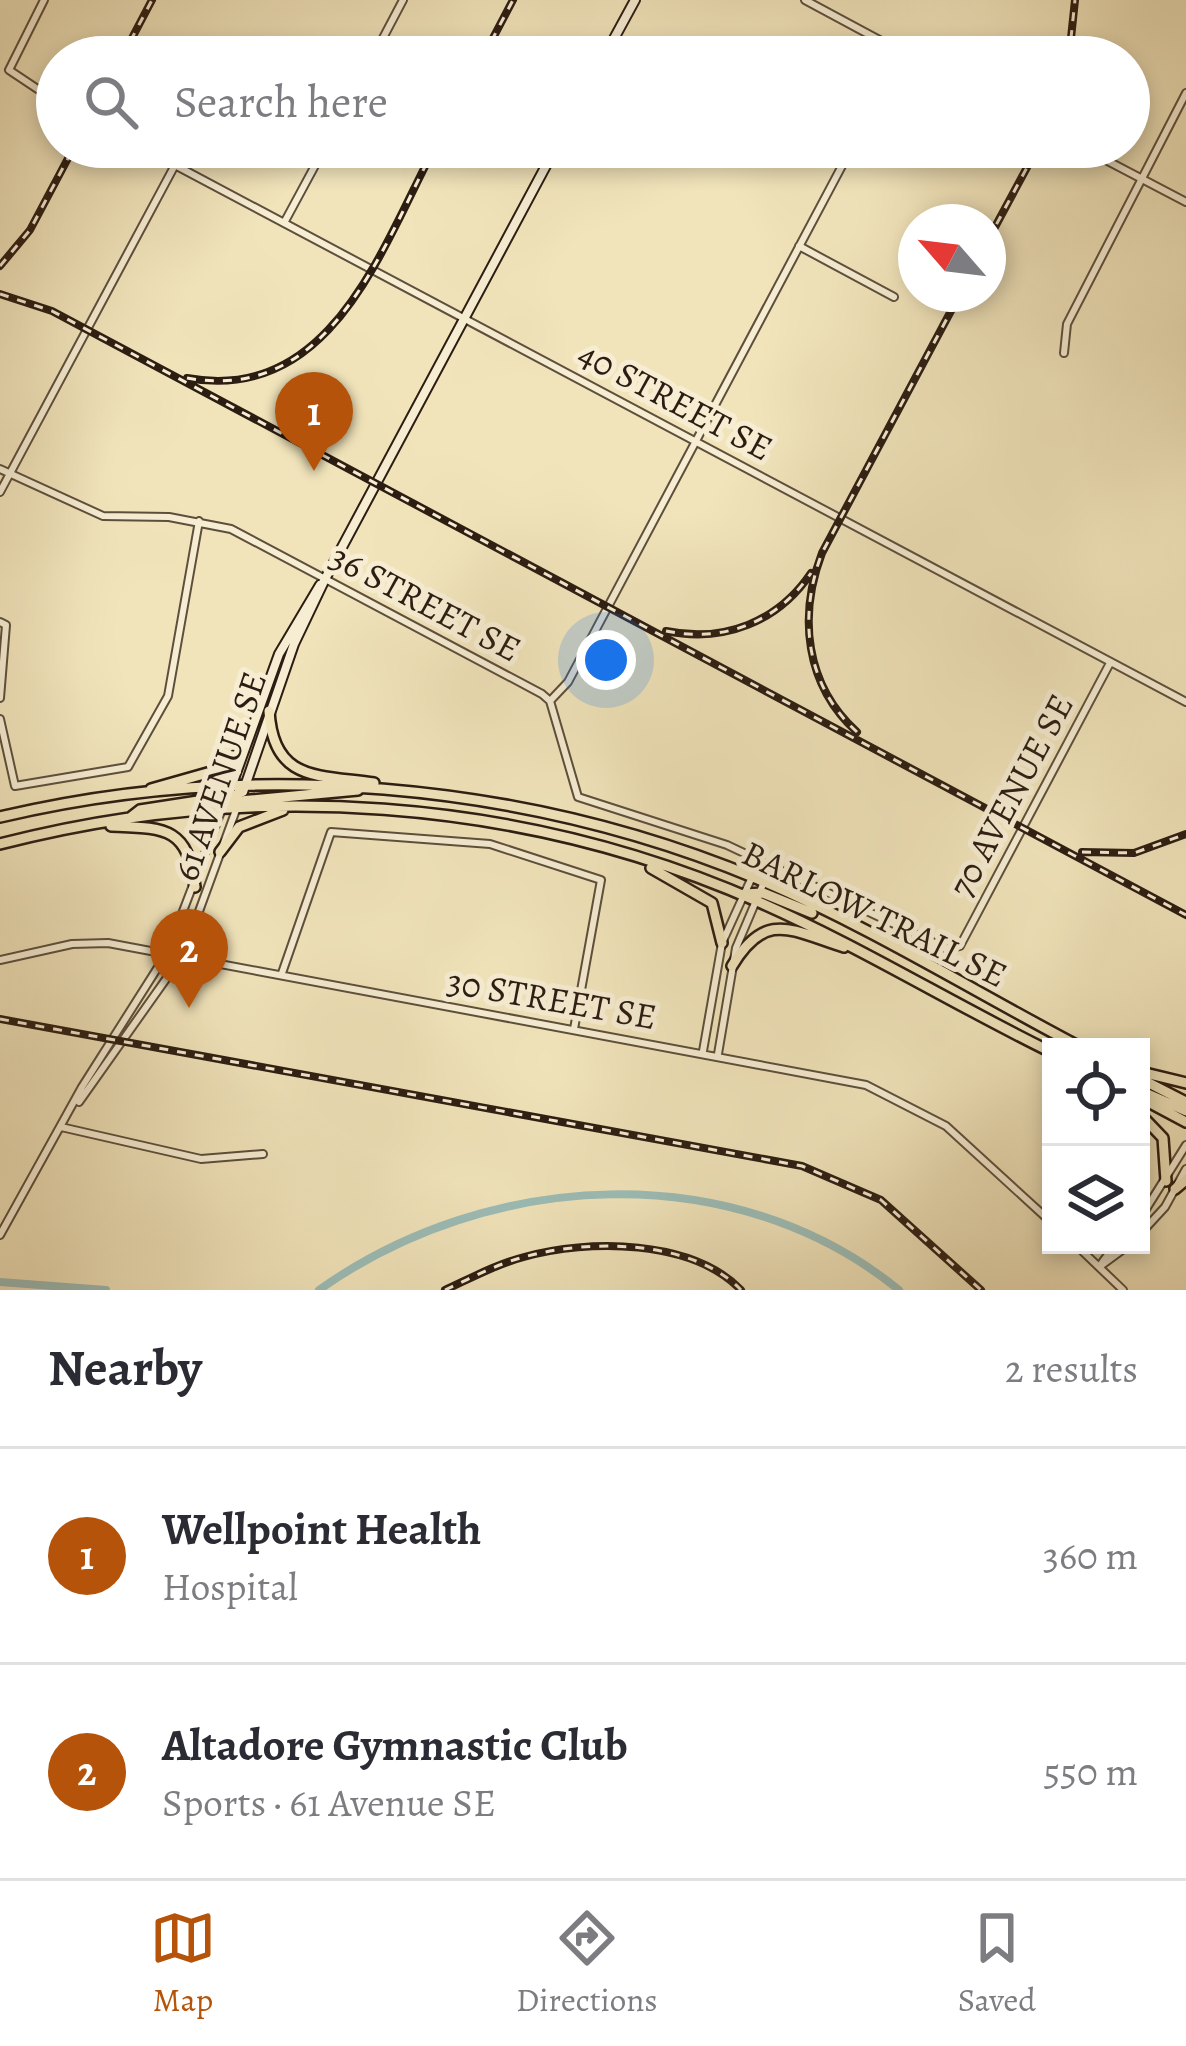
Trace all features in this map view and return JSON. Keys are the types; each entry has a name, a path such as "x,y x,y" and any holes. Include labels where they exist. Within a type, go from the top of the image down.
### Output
{"main road":[{"path":"269,711 270,734 283,760 300,771 390,789"},
{"path":"123,795 218,770 243,750"},
{"name":"BARLOW TRAIL SE","path":"0,844 231,801 244,788 390,789 568,818 752,877 760,891 862,952 1042,1047"},
{"path":"231,801 347,794 362,788"},
{"name":"BARLOW TRAIL SE","path":"0,817 123,795 447,815 625,855 743,895 760,891 845,924 1063,1038"},
{"path":"220,851 239,827 301,805"},
{"path":"106,825 148,826 174,835 189,855 195,887"},
{"path":"625,855 703,895 720,919 722,943"},
{"path":"732,966 752,937 773,929 803,932 862,952"},
{"path":"1150,1077 1186,1083"},
{"path":"1150,1082 1186,1107"},
{"path":"1150,1097 1186,1107"},
{"path":"1150,1100 1186,1121"},
{"path":"1150,1124 1163,1138 1166,1180"},
{"path":"1175,1190 1186,1180"}],"street":[{"path":"36,90 11,75 14,57 44,0"},
{"path":"384,36 403,0"},
{"path":"615,36 634,0"},
{"path":"805,0 868,36"},
{"path":"1150,161 1186,93"},
{"path":"0,492 173,168"},
{"name":"40 STREET SE","path":"181,168 1186,702"},
{"path":"284,223 314,168"},
{"name":"61 AVENUE SE","path":"76,1104 183,955 220,851 243,750 280,654 325,579 545,168"},
{"path":"550,701 568,682 841,168"},
{"path":"1122,168 1186,202"},
{"path":"1064,353 1067,324 1146,168"},
{"path":"799,247 894,297"},
{"name":"36 STREET SE","path":"0,469 104,516 199,521 231,529 550,701 578,797 727,845 955,950"},
{"path":"0,719 15,786 128,767 168,696 199,521"},
{"name":"61 AVENUE SE","path":"244,788 269,711 325,579"},
{"path":"0,622 6,625 0,698"},
{"name":"70 AVENUE SE","path":"955,950 1110,663"},
{"name":"61 AVENUE SE","path":"0,1235 167,953 231,801"},
{"path":"282,974 331,832 490,844 601,880 574,1031"},
{"path":"703,1051 722,943 752,877"},
{"path":"718,1054 732,966 760,891"},
{"name":"30 STREET SE","path":"0,960 72,944 109,943 866,1085 946,1126 1042,1214"},
{"path":"61,1127 201,1159 263,1154"},
{"path":"1150,1204 1186,1145"},
{"path":"1150,1222 1186,1169"},
{"path":"1085,1254 1123,1290"},
{"path":"1099,1267 1108,1254"},
{"path":"1099,1267 1117,1254"}],"waterway":[{"path":"319,1290 386,1250 458,1220 533,1202 610,1194 687,1199 762,1216 833,1246 899,1290"},
{"path":"0,1282 106,1290"}],"railway":[{"path":"133,36 152,0"},
{"path":"494,36 513,0"},
{"path":"1071,36 1075,0"},
{"path":"0,266 30,230 63,168"},
{"path":"187,378 237,380 279,367 315,343 371,272 425,168"},
{"path":"1006,207 1027,168"},
{"path":"0,294 52,311 1186,915"},
{"path":"857,732 826,693 817,671 809,625 814,577 822,553 950,312"},
{"path":"666,631 708,634 748,625 783,604 811,573"},
{"path":"1082,852 1134,853 1186,834"},
{"path":"0,1019 802,1166 881,1200 981,1290"},
{"path":"445,1290 524,1257 608,1246 668,1252 720,1273 741,1290"}],"place":[{"name":"Wellpoint Health","path":"314,471"},
{"name":"Altadore Gymnastic Club","path":"189,1008"}]}
